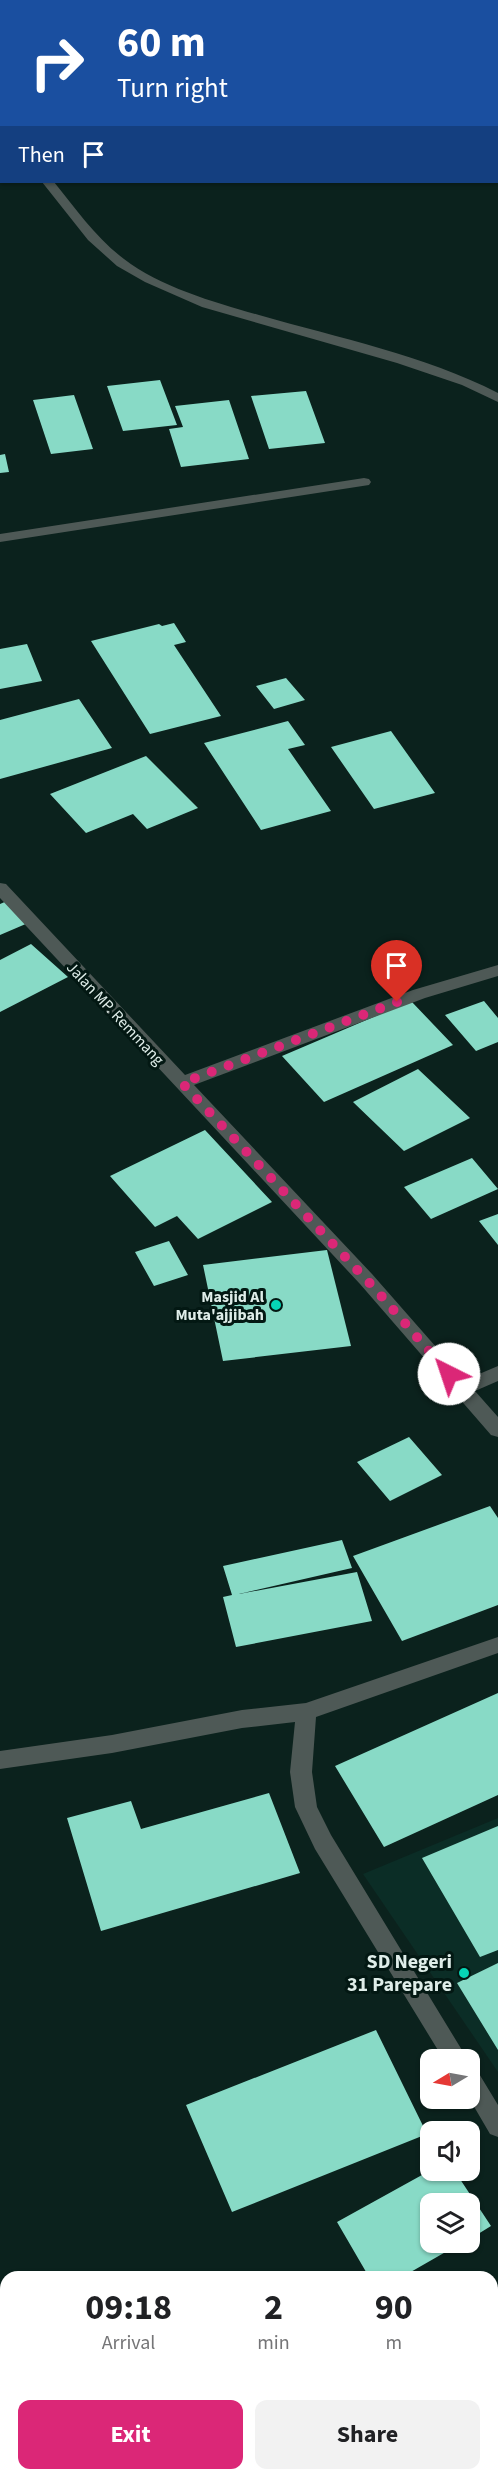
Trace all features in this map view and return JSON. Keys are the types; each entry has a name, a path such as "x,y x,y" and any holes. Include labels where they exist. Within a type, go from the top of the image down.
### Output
{"street":[{"path":"49,183 92,237 121,263 149,279 206,304 402,360 466,382 498,398"},
{"path":"0,538 364,482"},
{"name":"Jalan MP. Remmang","path":"0,888 379,1293 498,1430"},
{"path":"182,1083 419,994 498,970"},
{"path":"462,1389 498,1373"},
{"path":"0,1760 112,1744 242,1719 306,1712 498,1646"},
{"path":"306,1712 301,1772 306,1807 323,1842 450,2049"},
{"path":"480,2097 498,2127"}],"shaded area":[{"name":"SD Negeri 31 Parepare","path":"498,1818 498,2072 363,1874"}],"building":[{"path":"160,380 177,425 123,431 107,386"},
{"path":"306,391 325,443 269,449 251,396"},
{"path":"74,395 93,449 51,454 33,400"},
{"path":"229,400 249,459 181,467 169,429 183,427 175,406"},
{"path":"5,454 9,472 0,473 0,455"},
{"path":"174,623 186,642 174,645 221,716 150,734 91,641 159,624 162,626"},
{"path":"27,644 42,681 0,689 0,649"},
{"path":"286,678 305,700 274,709 256,686"},
{"path":"79,699 112,748 0,779 0,720"},
{"path":"288,721 305,745 288,749 331,811 261,830 204,743"},
{"path":"391,731 435,793 374,809 331,747"},
{"path":"146,756 198,808 147,829 133,814 86,833 50,794"},
{"path":"7,901 28,923 0,935 0,904"},
{"path":"31,944 68,977 0,1012 0,960"},
{"path":"411,1001 453,1045 324,1102 282,1056"},
{"path":"484,1001 498,1018 498,1042 476,1051 445,1015"},
{"path":"418,1069 470,1118 404,1151 353,1102"},
{"path":"205,1130 272,1202 198,1239 177,1216 155,1227 110,1176"},
{"path":"472,1158 498,1189 431,1219 404,1187"},
{"path":"498,1214 498,1245 479,1221"},
{"path":"169,1241 188,1275 154,1286 135,1252"},
{"name":"Masjid Al Muta'ajjibah","path":"327,1250 351,1346 223,1361 203,1265"},
{"path":"409,1437 442,1475 390,1501 357,1462"},
{"path":"490,1506 498,1518 498,1605 402,1641 353,1556"},
{"path":"342,1540 352,1568 239,1594 357,1572 372,1621 236,1647 223,1597 232,1595 223,1566"},
{"path":"498,1693 498,1795 384,1847 335,1766"},
{"path":"269,1793 300,1873 101,1931 67,1818 131,1801 141,1829"},
{"path":"498,1826 498,1950 480,1957 422,1858"},
{"path":"498,1963 498,2050 457,1983"},
{"path":"376,2030 421,2121 420,2137 232,2212 186,2105"},
{"path":"420,2176 420,2181 461,2181 469,2193 420,2193 420,2253 444,2253 412,2271 366,2271 337,2222"},
{"path":"480,2209 491,2226 480,2233"}],"place":[{"name":"Masjid Al Muta'ajjibah","path":"276,1305"},
{"name":"SD Negeri 31 Parepare","path":"464,1973"}],"route":[{"path":"397,1002 182,1083 377,1291 449,1374"}]}
